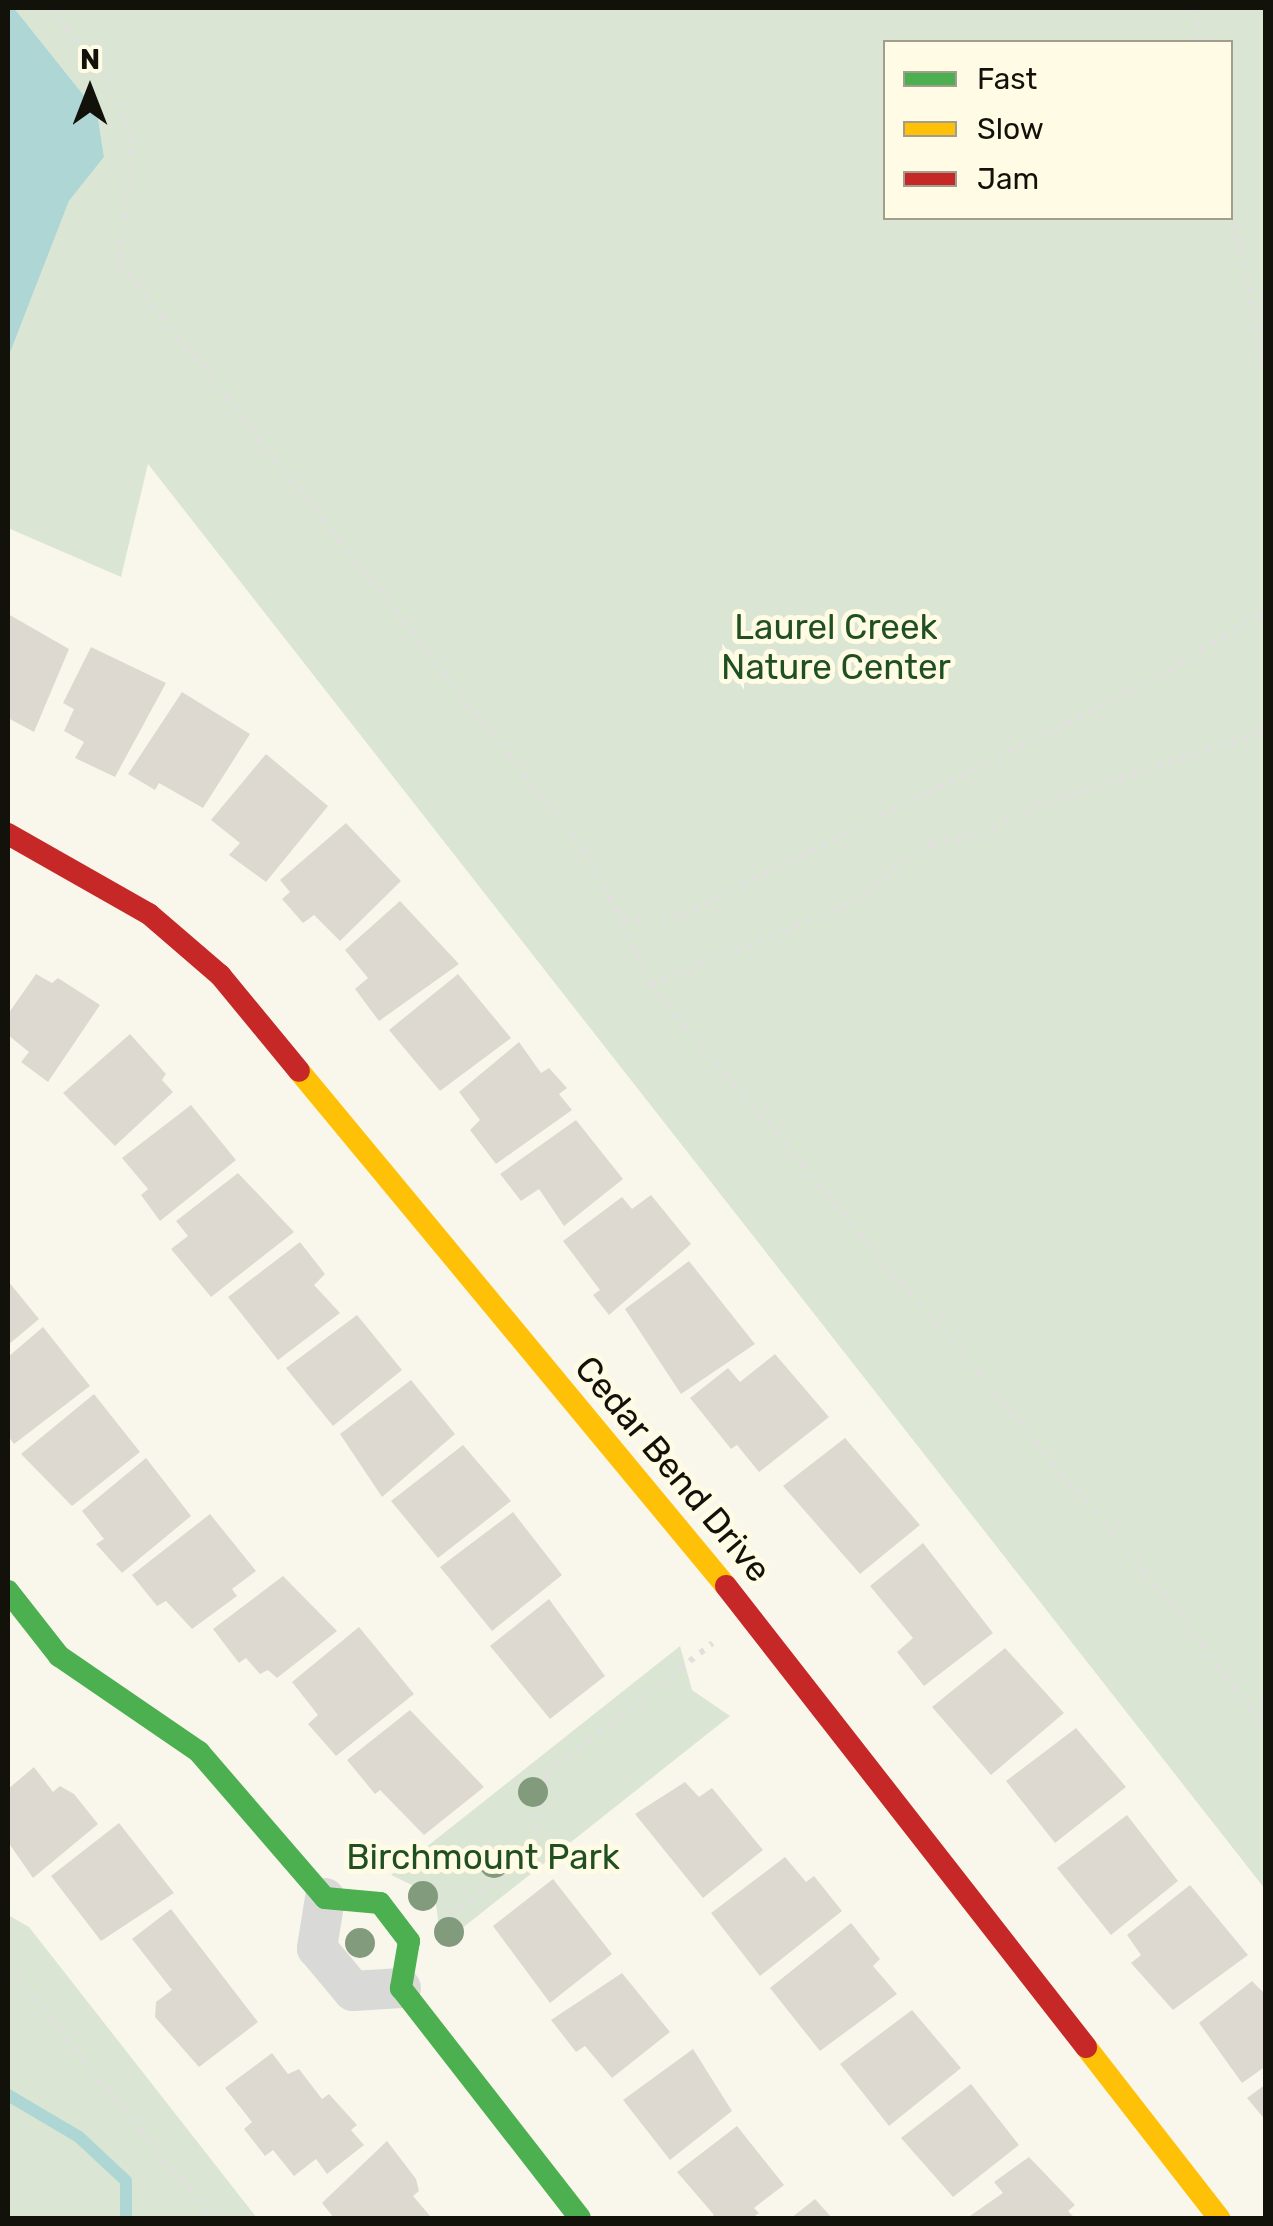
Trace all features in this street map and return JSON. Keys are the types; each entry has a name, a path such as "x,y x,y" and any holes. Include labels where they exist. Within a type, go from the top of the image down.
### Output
{"street":[{"name":"Cedar Bend Drive","path":"8,834 149,914 220,976 750,1615 1219,2218"},
{"path":"8,1591 59,1656 199,1752 325,1898 380,1903 409,1942 401,1988 580,2218"},
{"path":"325,1898 317,1948 353,1991 401,1988"}],"path":[{"path":"49,8 106,78 133,137 120,264 585,850 650,984 1145,1572 1266,1728"},
{"path":"1197,8 1200,40"},
{"path":"1233,214 1266,376"},
{"path":"622,920 682,915 1133,692 1266,611"},
{"path":"650,984 842,908 930,844 979,834 1061,796 1266,732"},
{"path":"409,1942 530,1857 547,1774 750,1615"},
{"path":"8,1967 213,2218"}],"green space":[{"name":"Laurel Creek Nature Center","path":"14,8 1265,8 1265,1889 148,464 121,577 8,528 8,358 69,201 104,157 97,112"},
{"name":"Birchmount Park","path":"680,1646 692,1690 730,1716 441,1945 435,1896 391,1875"},
{"path":"8,1915 29,1927 257,2218 8,2218"}],"water":[{"path":"8,8 14,8 97,112 104,157 69,201 8,358"}],"building":[{"path":"8,614 69,649 34,732 8,718"},
{"path":"91,647 166,683 115,777 75,758 84,742 64,731 74,709 63,703"},
{"path":"182,692 250,734 203,808 159,783 155,790 128,774"},
{"path":"266,754 328,806 266,882 229,855 240,843 211,820"},
{"path":"346,823 401,881 340,941 314,915 303,923 282,899 290,892 280,880"},
{"path":"400,901 459,964 379,1021 355,989 368,978 345,950"},
{"path":"36,974 52,983 58,978 100,1005 48,1082 21,1062 29,1052 8,1035 8,1014"},
{"path":"458,974 511,1038 440,1091 389,1030"},
{"path":"130,1034 166,1074 162,1080 173,1092 115,1146 63,1093"},
{"path":"519,1042 541,1073 549,1068 567,1088 559,1094 572,1110 496,1164 470,1130 480,1120 459,1092"},
{"path":"191,1105 236,1160 160,1221 141,1195 148,1189 122,1158"},
{"path":"576,1120 623,1179 564,1226 539,1189 521,1201 500,1174"},
{"path":"238,1173 294,1232 211,1297 171,1249 188,1236 176,1221"},
{"path":"651,1195 691,1244 609,1315 593,1295 600,1290 563,1241 622,1197 632,1209"},
{"path":"300,1242 325,1274 314,1285 340,1313 278,1360 228,1297"},
{"path":"689,1261 755,1344 681,1394 625,1309"},
{"path":"8,1281 39,1319 8,1345"},
{"path":"357,1315 402,1370 333,1426 286,1368"},
{"path":"43,1327 90,1386 14,1444 8,1436 8,1357"},
{"path":"775,1354 829,1417 759,1472 737,1445 731,1449 690,1398 728,1368 740,1382"},
{"path":"411,1380 455,1434 382,1497 340,1434"},
{"path":"94,1394 140,1452 72,1506 21,1454"},
{"path":"845,1438 920,1525 860,1574 783,1486"},
{"path":"463,1445 511,1501 438,1558 391,1501"},
{"path":"146,1458 191,1516 122,1573 96,1544 104,1539 82,1511"},
{"path":"513,1512 562,1575 492,1631 440,1567"},
{"path":"210,1514 256,1571 232,1589 237,1596 192,1629 166,1601 157,1606 132,1575"},
{"path":"923,1543 993,1633 924,1686 897,1652 913,1638 870,1586"},
{"path":"283,1576 337,1631 277,1678 268,1670 260,1674 246,1658 239,1663 213,1629"},
{"path":"549,1599 605,1676 550,1719 490,1646"},
{"path":"359,1627 414,1694 336,1756 308,1724 318,1715 292,1682"},
{"path":"1005,1648 1064,1713 991,1775 932,1707"},
{"path":"410,1710 484,1787 424,1835 380,1790 375,1794 347,1760"},
{"path":"1076,1728 1126,1787 1055,1843 1006,1781"},
{"path":"34,1767 53,1792 60,1786 74,1794 98,1824 33,1878 8,1842 8,1789"},
{"path":"685,1782 699,1797 712,1788 763,1850 703,1898 635,1814"},
{"path":"1127,1815 1178,1881 1111,1935 1057,1868"},
{"path":"119,1823 174,1893 101,1941 51,1876"},
{"path":"785,1857 806,1882 814,1876 842,1911 760,1976 711,1913"},
{"path":"553,1879 612,1954 550,2003 493,1926"},
{"path":"1190,1885 1248,1955 1173,2010 1131,1963 1141,1955 1127,1935"},
{"path":"171,1909 258,2022 199,2067 155,2017 156,2002 172,1990 132,1939"},
{"path":"851,1923 880,1959 873,1966 897,1994 820,2051 770,1988"},
{"path":"622,1973 670,2032 612,2078 585,2046 576,2052 551,2020"},
{"path":"1252,1981 1266,1995 1266,2066 1242,2083 1199,2023"},
{"path":"912,2010 961,2068 889,2126 840,2064"},
{"path":"693,2049 732,2111 670,2160 623,2100"},
{"path":"272,2053 288,2074 299,2069 322,2099 329,2094 357,2125 351,2130 364,2145 327,2174 316,2159 294,2176 273,2150 265,2156 244,2129 252,2122 225,2088"},
{"path":"971,2084 1019,2145 953,2197 901,2138"},
{"path":"1266,2084 1266,2121 1247,2098"},
{"path":"737,2126 784,2185 754,2208 759,2213 752,2218 709,2218 714,2215 677,2172"},
{"path":"387,2141 416,2179 419,2191 413,2196 430,2216 334,2218 322,2203"},
{"path":"1029,2157 1075,2205 1068,2211 1075,2218 967,2218 1003,2193 994,2182"},
{"path":"815,2199 832,2218 791,2218"}],"waterway":[{"path":"8,2095 79,2137 126,2181 126,2218"}],"traffic: fast":[{"path":"8,1591 59,1656 199,1752 325,1898 380,1903 409,1941 401,1988 580,2218"}],"traffic: slow":[{"path":"299,1071 726,1586"},
{"path":"1086,2047 1219,2218"}],"traffic: jam":[{"path":"8,834 149,914 220,975 299,1071"},
{"path":"726,1586 1086,2047"}]}
